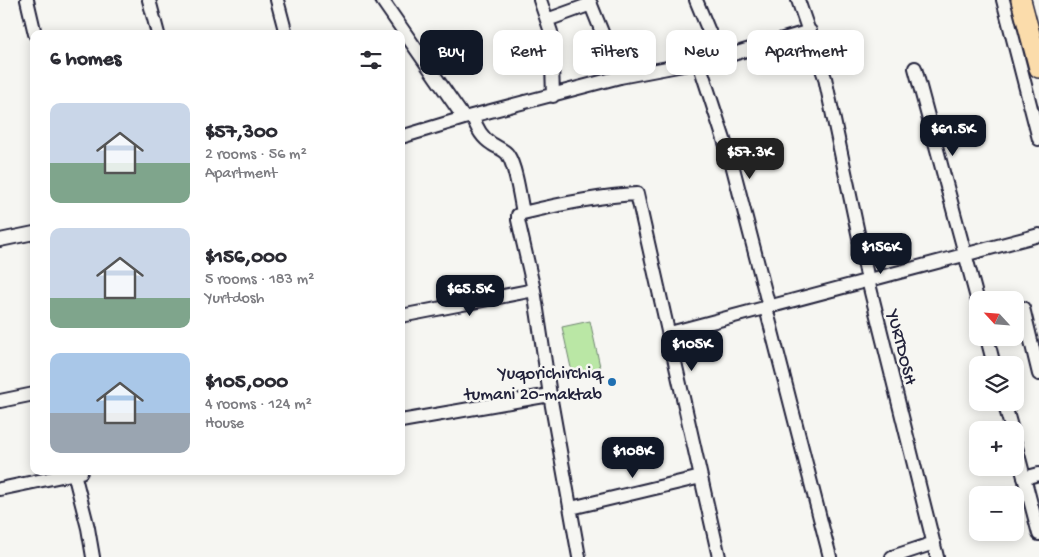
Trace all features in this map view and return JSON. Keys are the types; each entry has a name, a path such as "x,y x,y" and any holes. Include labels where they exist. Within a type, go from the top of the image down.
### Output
{"highway":[{"path":"1021,0 1039,68"},
{"path":"1034,0 1039,20"}],"street":[{"path":"27,0 35,30"},
{"path":"149,0 157,30"},
{"path":"277,0 285,30"},
{"path":"382,0 404,30"},
{"path":"540,0 551,32 553,96"},
{"path":"696,0 708,30"},
{"name":"YURTDOSH","path":"798,0 810,30"},
{"path":"1004,0 1039,139"},
{"path":"547,20 590,2 620,77"},
{"path":"405,31 484,138 508,155 523,213"},
{"path":"915,68 975,291"},
{"path":"405,136 468,117 620,77 666,69"},
{"path":"703,75 732,164 830,557"},
{"name":"YURTDOSH","path":"823,75 868,280 937,557"},
{"path":"579,557 550,395 534,290 518,215 555,206 637,194 720,557"},
{"path":"0,240 30,234"},
{"path":"670,334 1039,235"},
{"path":"405,315 534,290"},
{"path":"1024,312 1039,374"},
{"path":"0,401 30,395"},
{"path":"405,420 550,395"},
{"path":"1039,474 1024,478 1039,534"},
{"path":"0,488 64,475"},
{"path":"79,475 93,557"},
{"path":"571,508 701,476"},
{"path":"892,557 934,543"}],"green space":[{"path":"590,321 601,371 573,377 562,327"}],"place":[{"name":"Yuqorichirchiq tumani 20-maktab","path":"612,382"}]}
